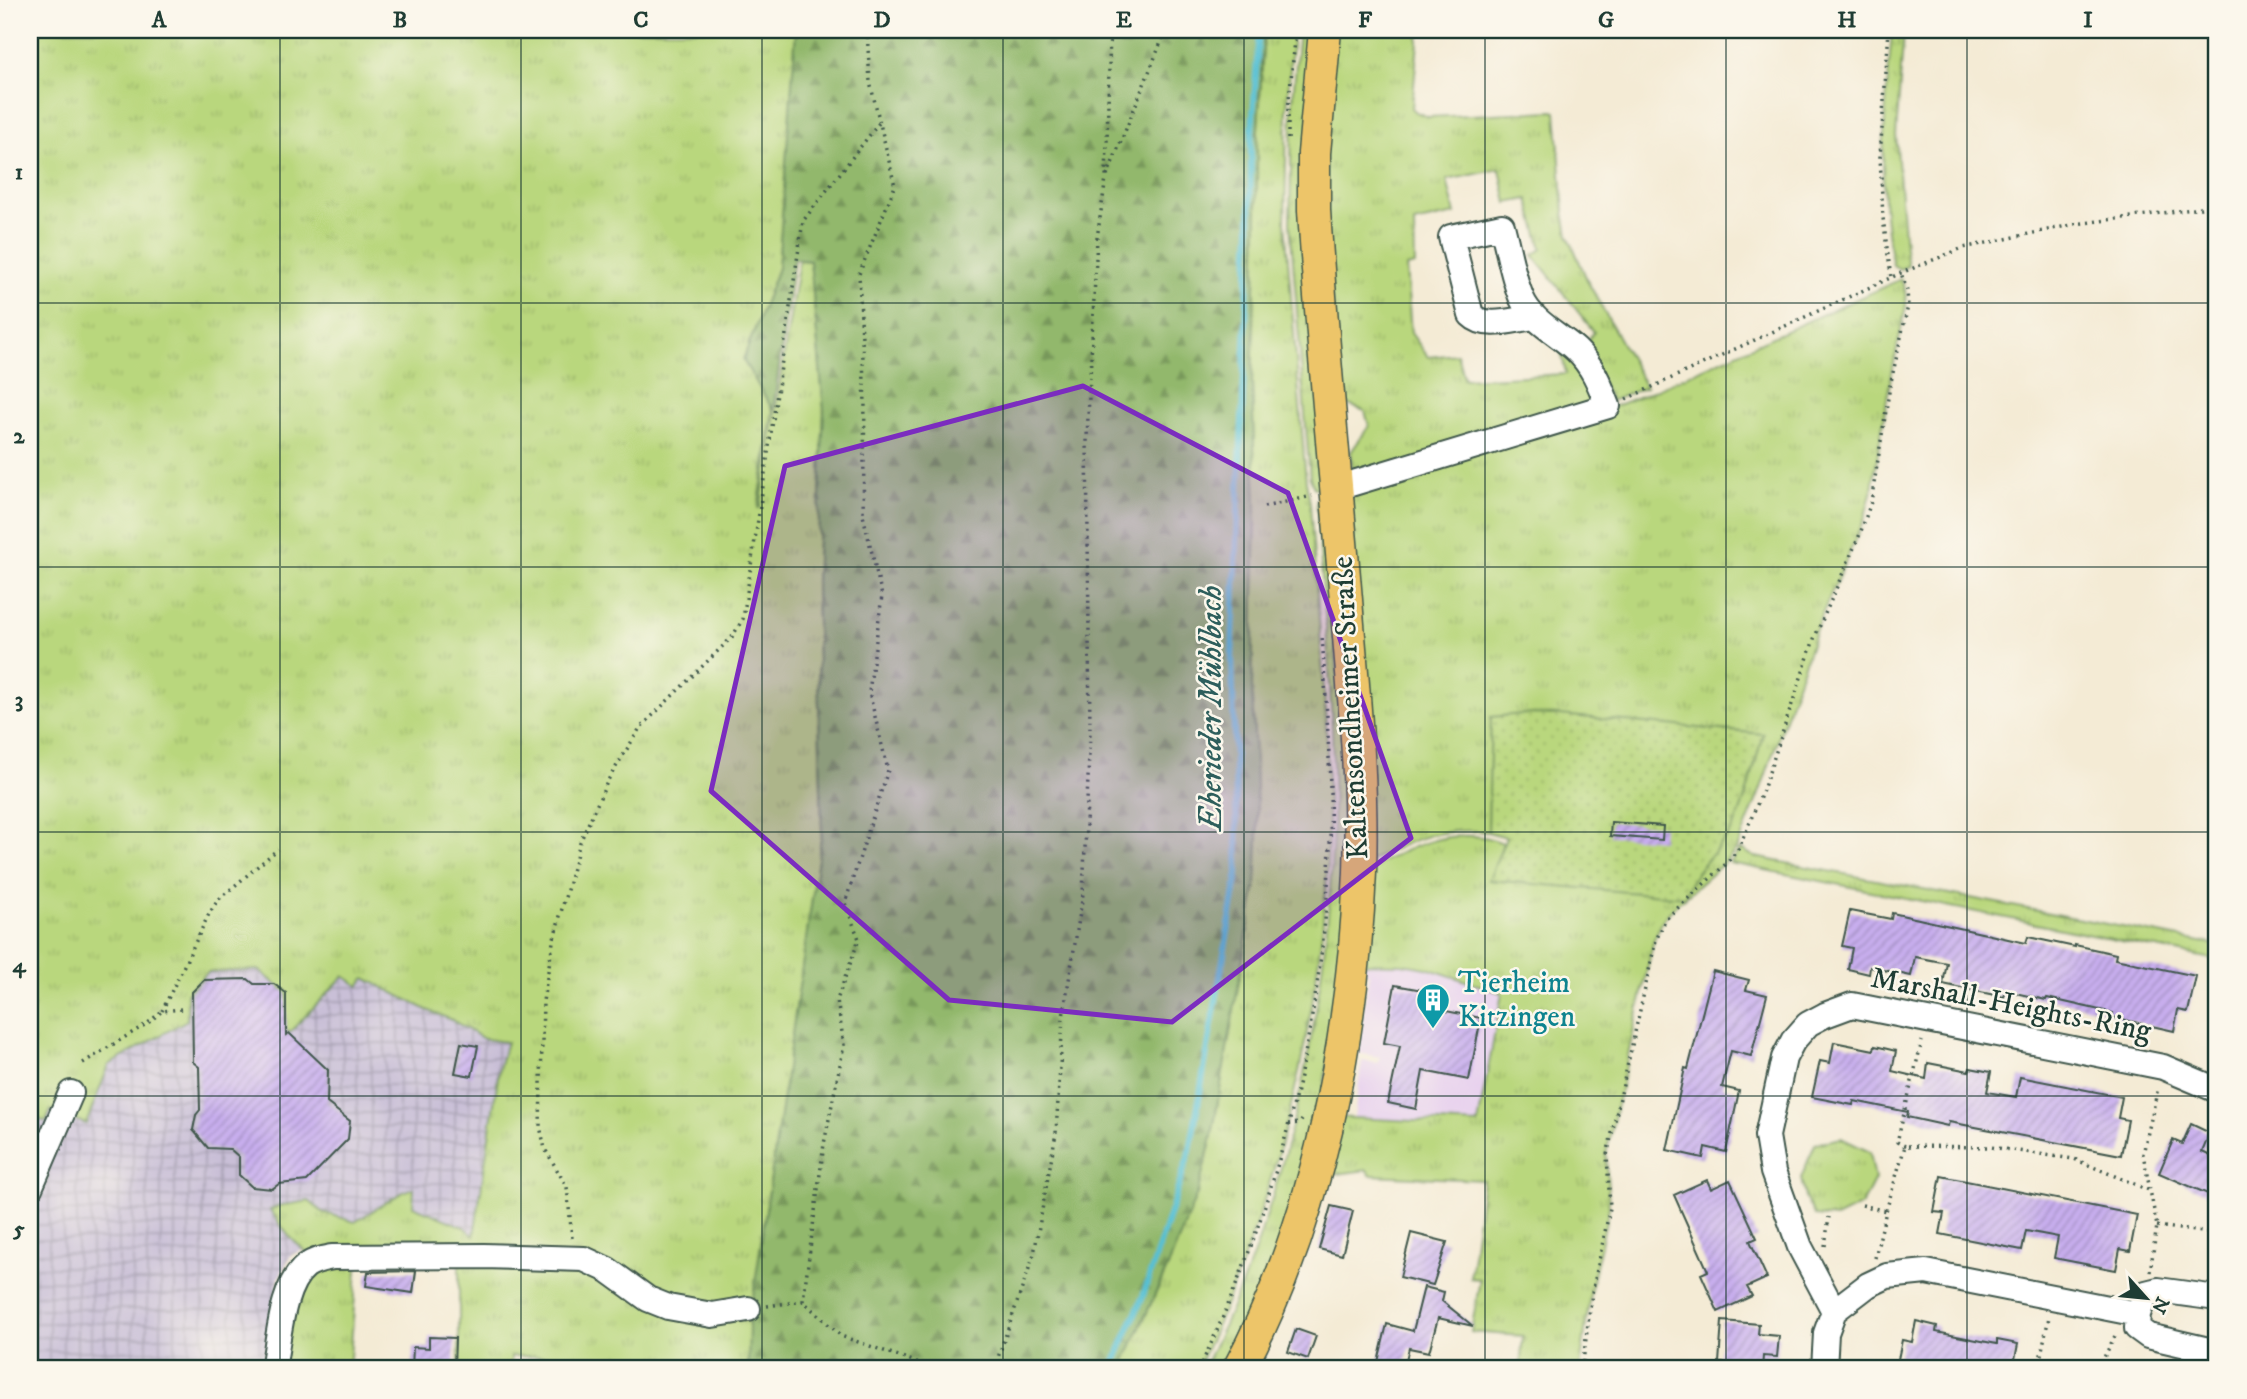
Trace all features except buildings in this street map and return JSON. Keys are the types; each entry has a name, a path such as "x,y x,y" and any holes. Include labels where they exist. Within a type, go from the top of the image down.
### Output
{"main road":[{"name":"Kaltensondheimer Straße","path":"1240,1369 1264,1323 1279,1284 1311,1183 1338,1065 1353,963 1360,871 1360,786 1318,494 1314,210 1317,111 1325,30"}],"street":[{"path":"1318,494 1608,406 1589,363 1576,349 1535,317"},
{"name":"Marshall-Heights-Ring","path":"1834,1311 1800,1247 1773,1172 1767,1136 1784,1058 1793,1041 1808,1024 1852,1005 2163,1067 2217,1090"},
{"path":"30,1188 71,1093"},
{"path":"273,1369 288,1293 306,1266 321,1259 360,1255 573,1258 592,1261 648,1299 668,1307 712,1315 748,1309"},
{"path":"1824,1369 1826,1333 1834,1311 1868,1285 1887,1276 1926,1272 2133,1313"},
{"path":"2217,1298 2158,1290 2147,1293 2133,1313 2137,1328 2148,1336 2217,1352"}],"path":[{"path":"803,1301 824,1144 844,1045 836,1000 859,939 845,903 888,770 869,692 882,596 863,515 865,403 859,274 895,186 870,82 867,30"},
{"path":"994,1369 1034,1254 1056,1133 1063,1017 1083,894 1090,732 1087,437 1097,238 1107,178 1110,30"},
{"path":"1107,178 1166,30"},
{"path":"1288,148 1288,110 1296,30"},
{"path":"1889,30 1880,156 1883,218 1891,278"},
{"path":"573,1258 567,1187 545,1149 540,1126 543,1001 553,942 568,880 580,842 608,780 640,728 732,637 743,619 803,220 880,122"},
{"path":"1608,406 1901,273 1963,248 2076,224 2217,206"},
{"path":"1582,1369 1590,1306 1610,1208 1607,1155 1656,940 1666,919 1727,863 1739,848 1763,790 1814,639 1860,534 1871,502 1890,386 1908,306 1907,290 1901,273"},
{"path":"1264,507 1318,494"},
{"path":"1199,1369 1237,1284 1266,1204 1288,1124 1320,971 1328,883 1330,817 1321,625"},
{"path":"83,1063 148,1024 162,1011 218,900 278,849"},
{"path":"162,1011 181,1009"},
{"path":"1927,1021 1897,1142 1905,1146 1991,1147 2074,1158 2151,1191"},
{"path":"2148,1282 2158,1226 2143,1154 2163,1067"},
{"path":"1868,1285 1905,1146"},
{"path":"1862,1205 1886,1211"},
{"path":"2158,1226 2217,1234"},
{"path":"2038,1369 2053,1297"},
{"path":"748,1309 803,1301"},
{"path":"803,1301 841,1336 913,1361 928,1369"},
{"path":"2098,1369 2133,1313"}],"highlighted area":[{"path":"1083,386 1288,493 1411,838 1172,1022 949,1000 711,791 785,466"}],"shaded area":[{"path":"1359,963 1402,964 1427,968 1502,993 1478,1124 1354,1117 1362,1061 1378,1063 1380,1057 1358,1053 1369,973 1358,971"},
{"path":"259,970 286,993 289,1033 344,976 365,978 452,1020 484,1039 507,1042 500,1064 474,1237 312,1246 291,1255 279,1278 262,1369 30,1369 30,1116 46,1122 51,1110 86,1124 109,1065 187,1020 187,993 208,972"}],"green space":[{"path":"30,30 798,30 778,268 743,360 773,410 760,508 799,260 810,261 824,410 816,582 822,832 752,1307 690,1309 610,1268 309,1255 288,1235 270,1210 309,1201 322,1212 355,1222 394,1197 414,1188 413,1206 464,1227 474,1236 500,1064 507,1042 484,1039 452,1020 365,978 359,986 344,976 289,1033 286,1030 286,993 259,970 208,972 187,993 187,1020 109,1065 86,1124 51,1110 46,1122 30,1116"},
{"path":"796,30 1264,30 1257,145 1252,382 1256,508 1252,686 1258,839 1256,884 1211,1141 1198,1191 1169,1264 1121,1369 748,1369 749,1324 822,832 816,582 824,410 810,261 794,259 773,410 743,360 778,268"},
{"path":"1264,30 1293,30 1287,109 1285,223 1310,503 1327,742 1328,837 1320,947 1299,1071 1284,1133 1246,1254 1197,1369 1121,1369 1169,1264 1198,1191 1211,1141 1256,884 1258,839 1252,686 1256,508 1252,382 1257,145"},
{"path":"1299,30 1323,30 1327,481 1318,488 1314,488 1310,478 1290,223 1292,110"},
{"path":"1329,30 1419,30 1412,108 1428,117 1556,112 1568,235 1588,282 1646,387 1611,401 1583,345 1594,332 1533,255 1542,249 1528,199 1507,203 1500,169 1447,180 1455,214 1414,223 1415,265 1406,267 1411,333 1428,357 1457,354 1464,379 1566,374 1561,351 1576,357 1603,405 1365,476 1352,467 1351,452 1369,426 1365,411 1341,402 1318,154"},
{"path":"1892,30 1904,30 1896,135 1908,266 1900,269 1893,265 1884,207 1885,118"},
{"path":"1901,279 1906,306 1864,520 1819,621 1737,849 1664,918 1654,939 1606,1154 1609,1208 1590,1294 1580,1369 1520,1369 1523,1336 1471,1332 1480,1279 1470,1278 1483,1180 1370,1175 1367,1170 1336,1174 1316,1185 1332,1117 1478,1124 1502,993 1427,968 1402,964 1359,963 1364,873 1413,847 1449,837 1467,836 1503,843 1490,880 1688,883 1726,837 1491,717 1488,832 1453,831 1437,834 1408,843 1363,865 1349,495 1646,394"},
{"path":"1316,501 1323,502 1355,870 1313,1161 1236,1369 1203,1369 1244,1279 1273,1196 1300,1090 1320,982 1331,873 1333,778 1328,659"},
{"path":"1522,714 1560,715 1763,734 1736,822 1694,877 1685,897 1489,880 1506,837 1488,832 1491,717"},
{"path":"1741,849 1755,857 2217,945 2217,960 1730,863"},
{"path":"1841,1138 1870,1152 1875,1179 1862,1205 1836,1218 1815,1216 1805,1198 1801,1178 1815,1144"},
{"path":"459,1257 568,1260 629,1289 751,1310 749,1369 597,1369 598,1357 511,1356 511,1369 459,1369"},
{"path":"358,1258 349,1369 276,1369 299,1277"}],"waterway":[{"name":"Eherieder Mühlbach","path":"1112,1369 1143,1296 1190,1151 1238,873 1232,657 1251,146 1259,30"}],"place":[{"name":"Tierheim Kitzingen","path":"1433,1030"}]}
